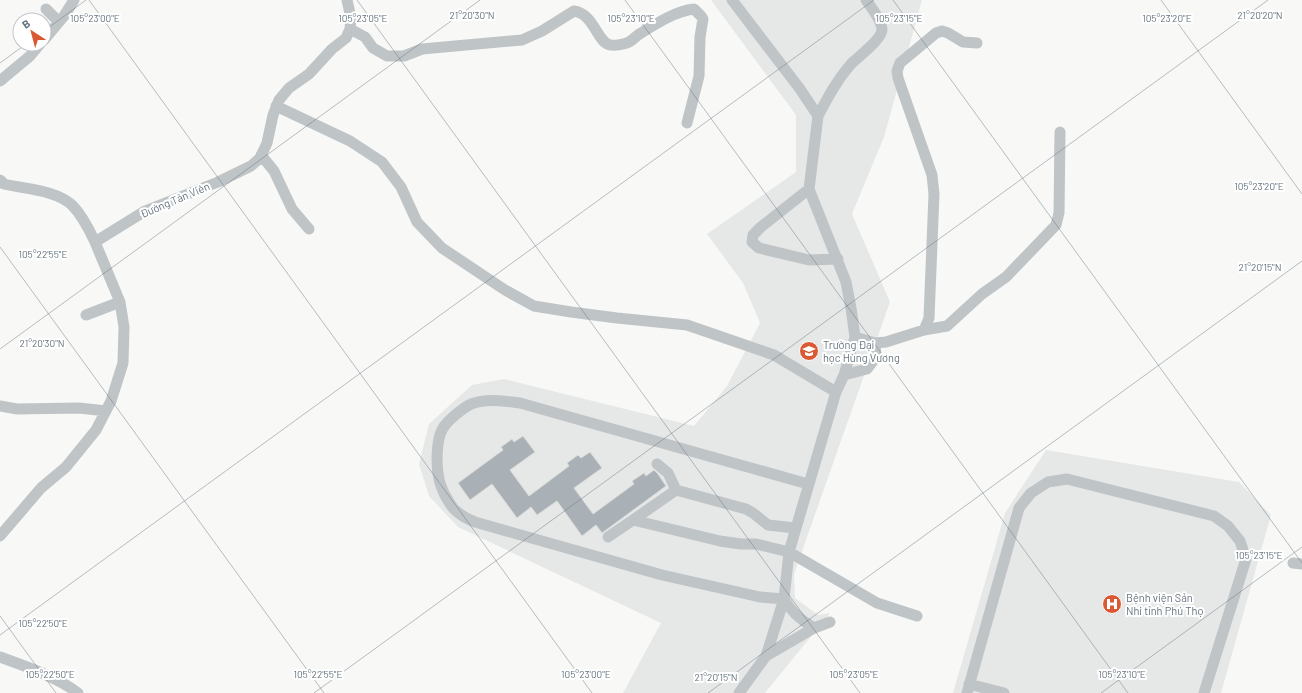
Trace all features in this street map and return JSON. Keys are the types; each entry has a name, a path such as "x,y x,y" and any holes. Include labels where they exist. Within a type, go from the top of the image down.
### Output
{"street":[{"path":"52,30 64,16 74,0"},
{"path":"347,0 351,18 350,29 365,37 373,48 387,56 404,56 422,49 522,40 542,31 574,11 579,12 590,20 605,43 611,45 629,42 640,33 668,18 685,10 694,9 702,19 699,76 687,123"},
{"path":"732,0 800,89 818,116"},
{"path":"739,693 766,656 784,599 789,552 795,528 836,392 844,375 854,337 851,308 846,282 810,189 818,116 833,87 851,64 875,41 881,33 882,28 876,13 866,0"},
{"path":"46,9 59,22"},
{"name":"Đường Tản Viên","path":"95,242 145,211 218,182 251,166 260,158 267,144 278,100 289,88 309,74 332,49 346,38 350,29"},
{"path":"924,330 929,318 934,194 932,175 898,78 898,71 900,63 936,33 942,31 963,42 978,43"},
{"path":"0,81 33,52"},
{"path":"276,106 350,141 382,162 401,187 417,222 442,248 505,290 534,306 617,318 687,325 774,355 836,392"},
{"path":"854,337 875,343 886,342 924,330 947,326 982,294 1006,277 1056,225 1059,213 1060,132"},
{"path":"262,154 274,171 292,209 309,229"},
{"path":"0,536 41,488 66,467 96,430 111,400 123,363 124,327 120,302 95,242 82,217 71,204 53,194 2,184"},
{"path":"810,189 753,235 752,242 760,248 809,260 838,259"},
{"path":"86,314 120,302"},
{"path":"844,375 867,369 876,357 875,343"},
{"path":"784,599 760,596 662,575 475,522 463,517 454,509 446,498 439,480 437,446 442,428 455,415 471,404 494,400 520,403 808,484"},
{"path":"0,406 17,409 79,408 106,411"},
{"path":"657,464 668,473 676,490 746,509 753,512 768,525 795,528"},
{"path":"1004,693 968,689 1019,508 1031,493 1048,482 1067,479 1214,516 1228,526 1240,541 1246,559 1204,693"},
{"path":"608,536 634,520 676,490"},
{"path":"634,520 720,541 741,544 756,544 789,552 877,602 917,616"},
{"path":"784,599 788,608 804,622 814,628"},
{"path":"766,656 814,628 830,622"},
{"path":"0,657 27,667 71,688 78,693"}],"shaded area":[{"name":"Trường Đại học Hùng Vương","path":"711,0 922,0 884,137 852,214 890,302 794,574 795,598 818,615 830,613 765,693 623,693 661,623 458,527 429,496 419,464 429,424 472,385 504,379 694,426 727,386 760,323 743,283 707,234 796,172 796,115"},
{"name":"Bệnh viện Sản Nhi tỉnh Phú Thọ","path":"1046,450 1239,482 1271,515 1221,693 953,693 1005,513"}],"building":[{"path":"523,436 535,452 510,470 529,496 569,466 567,463 578,455 581,458 590,452 602,468 574,488 593,514 634,484 632,481 644,473 646,476 654,470 666,486 602,533 596,525 582,536 557,501 537,515 531,507 517,518 492,484 470,500 458,483 503,450 501,447 512,439 514,442"}],"place":[{"name":"Trường Đại học Hùng Vương","path":"809,351"},
{"name":"Bệnh viện Sản Nhi tỉnh Phú Thọ","path":"1112,604"}]}
